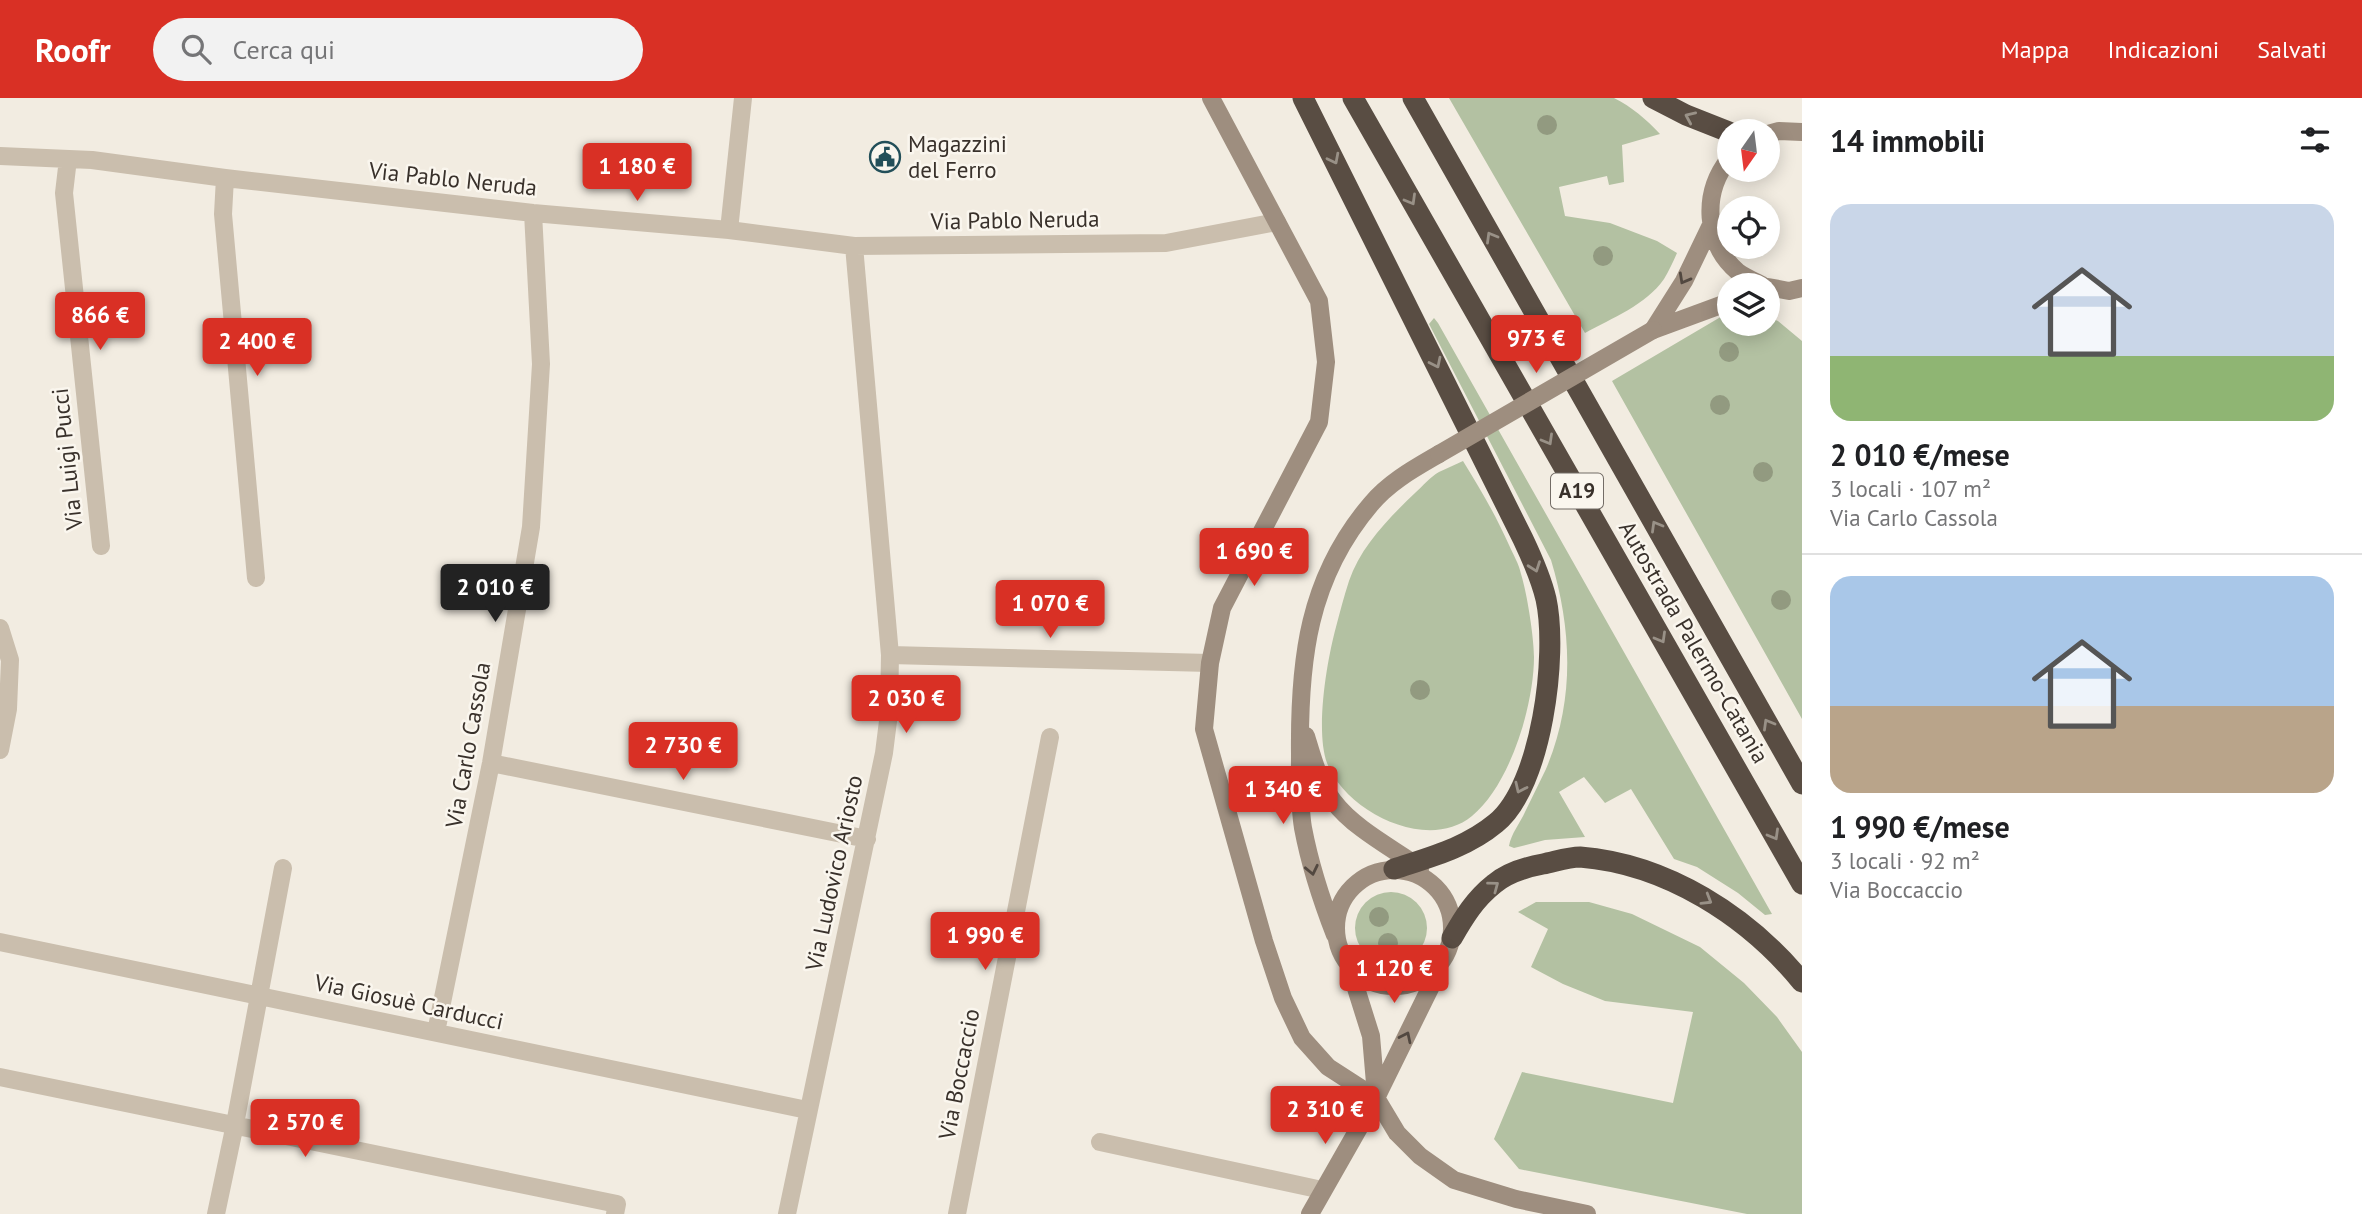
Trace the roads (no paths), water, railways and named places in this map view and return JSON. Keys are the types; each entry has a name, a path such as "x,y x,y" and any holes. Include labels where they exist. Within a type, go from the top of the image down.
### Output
{"highway":[{"path":"1303,98 1523,538 1546,599 1550,665 1540,731 1531,764 1518,795 1499,822 1467,843 1403,866"},
{"name":"Autostrada Palermo-Catania","path":"1353,98 1802,884"},
{"name":"Autostrada Palermo-Catania","path":"1413,98 1802,784"},
{"path":"1653,98 1717,127"},
{"path":"1448,948 1471,905 1496,882 1526,867 1577,857 1625,865 1676,882 1732,915 1783,958 1802,982"}],"main road":[{"path":"1211,98 1319,301 1326,362 1319,422 1222,608 1210,663 1203,729 1283,998 1303,1038 1328,1067 1376,1098 1397,1133 1420,1156 1454,1180 1516,1199 1587,1214"},
{"path":"1780,131 1801,131"},
{"path":"1717,178 1710,198 1711,225 1720,251 1740,273"},
{"path":"1653,330 1684,281 1711,225"},
{"path":"1376,1098 1371,1036 1349,966 1340,951 1315,882 1302,825 1300,705 1304,658 1313,615 1329,566 1372,502 1400,477 1653,330 1717,306"},
{"path":"1300,705 1320,779 1334,803 1403,866 1432,883 1442,894 1452,923 1448,948 1376,1098 1310,1214"},
{"path":"1335,934 1336,917 1343,898 1356,883 1373,873 1403,866"},
{"path":"1349,966 1363,978 1380,985 1399,986 1417,982 1433,972 1448,948"}],"street":[{"path":"729,230 743,98"},
{"name":"Via Pablo Neruda","path":"0,156 68,159 533,213 729,230 854,246 1166,243 1277,222"},
{"name":"Via Luigi Pucci","path":"68,159 64,193 101,546"},
{"path":"225,178 223,214 256,578"},
{"name":"Via Carlo Cassola","path":"436,1032 491,763 531,527 541,363 533,213"},
{"name":"Via Ludovico Ariosto","path":"787,1214 807,1110 867,839 888,727 890,655 854,246"},
{"path":"0,628 10,660 8,709 0,750"},
{"path":"890,655 1210,663"},
{"name":"Via Boccaccio","path":"957,1214 1050,737"},
{"path":"491,763 867,839"},
{"path":"216,1214 283,868"},
{"name":"Via Giosuè Carducci","path":"0,942 807,1110"},
{"path":"0,1077 235,1125 616,1209"},
{"path":"1100,1142 1322,1190"}],"place":[{"name":"Magazzini del Ferro","path":"885,157"}]}
